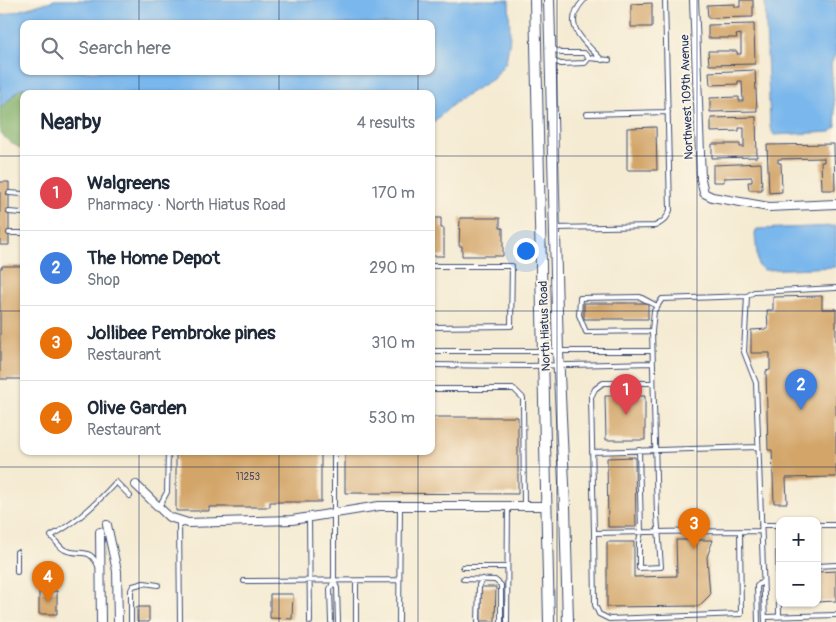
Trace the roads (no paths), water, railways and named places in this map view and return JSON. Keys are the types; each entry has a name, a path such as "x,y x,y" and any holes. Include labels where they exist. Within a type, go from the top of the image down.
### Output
{"main road":[{"name":"North Hiatus Road","path":"536,0 548,622"},
{"path":"540,0 542,45 544,52 552,61"},
{"name":"North Hiatus Road","path":"550,0 558,352 568,622"}],"street":[{"name":"Northwest 109th Avenue","path":"694,0 701,179 704,192 712,197 769,206 836,204"},
{"path":"136,485 170,517 188,523 288,520 379,506 547,506"},
{"path":"107,525 117,571 118,622"},
{"path":"100,532 101,622"}],"lane":[{"path":"584,0 575,12 573,22 577,32 602,60"},
{"path":"555,228 655,226 663,222 670,210 665,0"},
{"path":"551,47 561,53 584,53 589,58 609,60"},
{"path":"552,61 561,64 586,63 589,58"},
{"path":"587,114 668,112"},
{"path":"10,193 20,194"},
{"path":"9,212 20,213"},
{"path":"9,233 20,233"},
{"path":"435,266 512,266 511,326 435,327"},
{"path":"639,450 639,568 661,567 652,363 652,331 654,311 657,306 662,299 747,296 754,292 836,288"},
{"path":"747,296 744,352 756,382 765,620 779,616 836,615"},
{"path":"652,331 586,332 579,315 580,298 640,297 657,306"},
{"path":"435,352 652,351"},
{"path":"435,365 542,366 652,363"},
{"path":"653,382 603,383 595,389 591,397 595,605 599,614 610,619 741,614 740,531"},
{"path":"435,389 514,389 523,398 524,506"},
{"path":"592,452 758,447"},
{"path":"159,507 167,492 168,455"},
{"path":"334,455 334,582 337,588 338,622"},
{"path":"100,573 95,560 88,554 65,550 51,536 71,525 87,512 116,482 130,496"},
{"path":"399,622 400,506"},
{"path":"507,622 508,506"},
{"path":"309,518 310,622"},
{"path":"179,521 180,622"},
{"path":"761,525 776,525"},
{"path":"821,525 836,525"},
{"path":"594,533 762,531"},
{"path":"16,572 17,552"},
{"path":"821,566 836,566"},
{"path":"463,567 508,567"},
{"path":"463,579 495,580 501,585 500,622"},
{"path":"478,622 479,585 484,579"},
{"path":"244,581 334,582 399,580"},
{"path":"356,581 356,622"},
{"path":"758,622 757,586 763,581"},
{"path":"331,622 330,589 334,582"},
{"path":"131,622 131,590 133,586 144,583 158,585"},
{"path":"779,607 779,616"}],"water":[{"path":"55,0 509,0 510,38 506,62 493,79 458,100 435,120 435,90 38,90 21,88 0,108 0,16"},
{"path":"765,0 836,0 836,53 831,64 836,127 831,132 774,135 770,127"},
{"path":"836,226 836,267 764,270 758,265 755,234 757,229"}],"place":[{"name":"The Home Depot","path":"801,410"},
{"name":"Walgreens","path":"626,415"},
{"name":"Jollibee Pembroke pines","path":"694,549"},
{"name":"Olive Garden","path":"48,602"}]}
